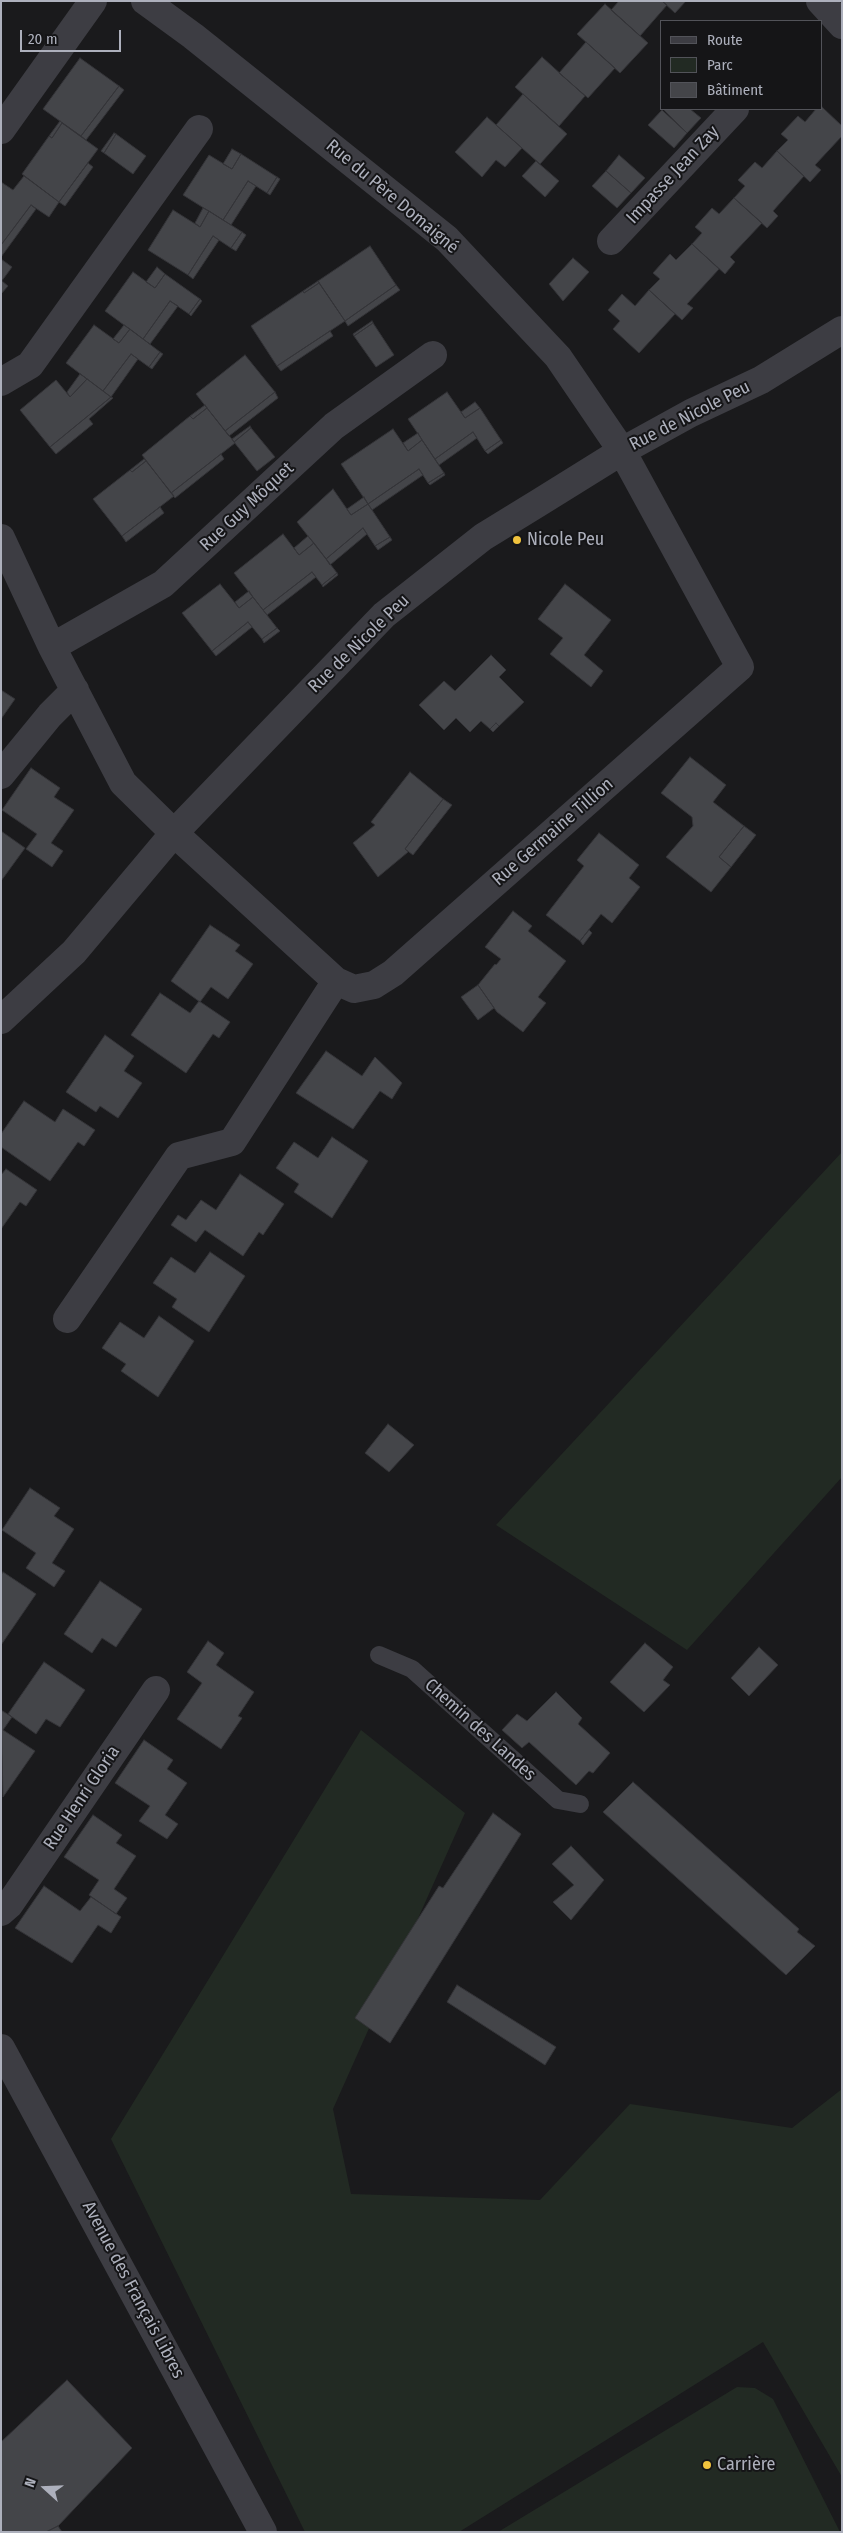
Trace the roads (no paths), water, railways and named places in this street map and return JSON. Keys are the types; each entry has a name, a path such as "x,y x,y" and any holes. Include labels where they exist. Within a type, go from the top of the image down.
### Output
{"street":[{"path":"1,130 93,1"},
{"name":"Rue du Père Domaigné","path":"145,1 193,36 447,239 558,357 622,451"},
{"name":"Impasse Jean Zay","path":"611,241 734,110"},
{"path":"1,382 30,365 199,129"},
{"name":"Rue de Nicole Peu","path":"1,1020 74,952 174,833 384,615 483,537 622,451 692,413 761,380 842,330"},
{"name":"Rue Guy Môquet","path":"52,647 163,584 334,426 433,355"},
{"name":"Rue Germaine Tillion","path":"174,833 336,981 354,989 374,985 393,973 740,666 622,451"},
{"path":"1,538 52,647 123,783 174,833"},
{"path":"1,776 50,715 75,690"},
{"path":"67,1319 179,1156 232,1142 336,981"},
{"name":"Rue Henri Gloria","path":"4,1903 156,1690"},
{"name":"Avenue des Français Libres","path":"1,2048 263,2532"}],"lane":[{"name":"Chemin des Landes","path":"379,1655 412,1669 558,1800 580,1804"}],"place":[{"name":"Nicole Peu","path":"517,540"},
{"name":"Carrière","path":"707,2465"}]}
